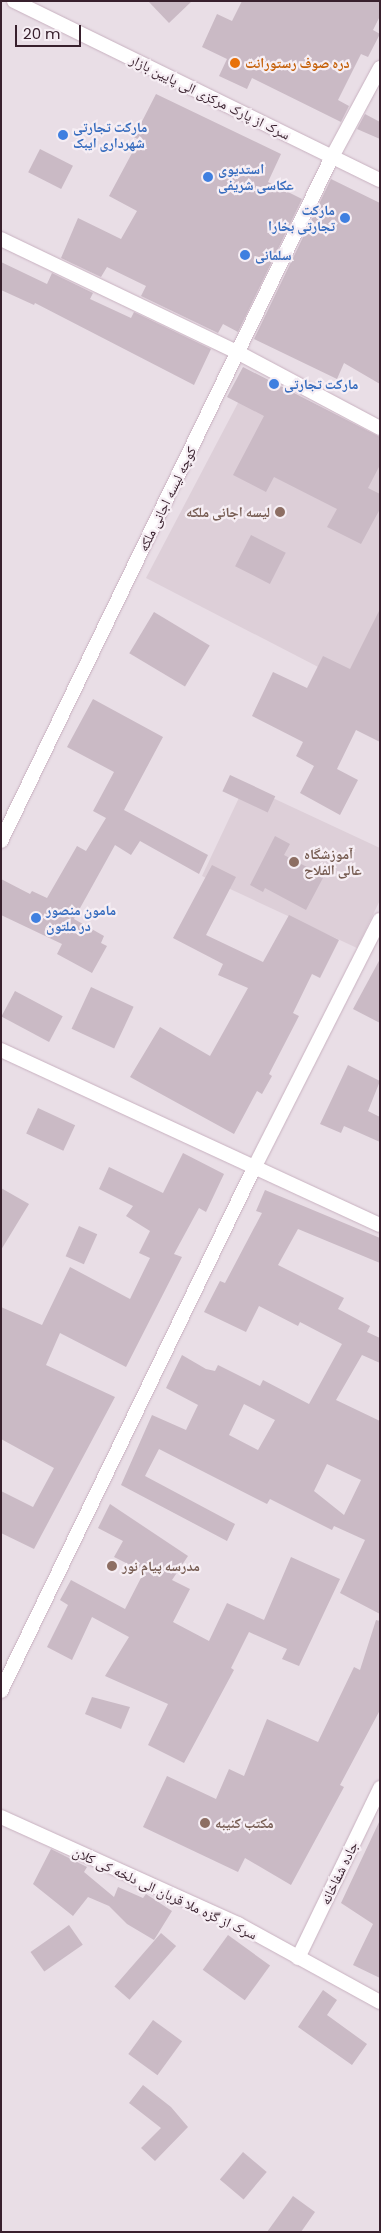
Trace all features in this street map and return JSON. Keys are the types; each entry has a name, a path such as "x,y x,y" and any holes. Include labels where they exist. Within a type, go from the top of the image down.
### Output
{"street":[{"name":"سرک از پارک مرکزی الی پایین بازار","path":"14,1 380,180"},
{"name":"کوچه لیسه اجانی ملکه","path":"1,841 332,157 380,68"},
{"path":"1,239 237,352 380,428"},
{"path":"1,1691 255,1166 380,920"},
{"path":"1,1050 380,1225"},
{"name":"جاده شفاخانه","path":"298,1958 380,1788"},
{"name":"سرک از گزه ملا قربان الی دلخه کی کلان","path":"1,1818 238,1924 380,2002"}],"shaded area":[{"name":"لیسه اجانی ملکه","path":"250,380 380,447 380,699 146,578"},
{"name":"آموزشگاه عالی الفلاح","path":"245,785 380,848 380,900 357,948 202,876"}],"building":[{"path":"148,1 192,1 169,23"},
{"path":"242,1 380,1 380,16 373,30 380,34 368,57 361,54 338,100 349,106 341,122 252,78 247,89 219,76 227,59 202,47 217,14 232,21"},
{"path":"156,94 281,154 268,182 302,199 238,332 223,324 218,333 141,296 146,286 107,267 101,277 61,258 78,218 121,239 137,211 109,196 139,140 134,137"},
{"path":"365,114 380,122 380,139 357,129"},
{"path":"40,149 73,166 61,189 28,172"},
{"path":"331,179 380,203 380,384 344,363 337,379 254,339"},
{"path":"1,262 47,284 52,273 93,293 90,299 131,318 134,312 211,349 194,385 35,303 34,305 1,290"},
{"path":"243,367 380,437 380,465 368,488 380,494 380,509 361,544 327,527 337,509 274,477 266,492 233,475 264,416 227,397"},
{"path":"251,535 286,553 270,584 235,566"},
{"path":"380,609 380,742 356,730 337,769 358,780 340,815 300,793 314,766 296,756 303,742 252,716 273,672 307,688 323,656 350,669"},
{"path":"154,612 210,645 185,687 129,653"},
{"path":"93,699 163,737 124,810 208,855 199,874 140,841 131,855 115,845 74,919 104,936 101,943 107,946 92,973 57,954 62,944 1,915 1,879 30,894 32,891 47,898 77,846 86,851 106,818 93,811 114,772 67,747"},
{"path":"230,775 275,796 268,812 222,791"},
{"path":"275,836 290,844 284,855 324,876 306,910 265,888 263,892 250,885"},
{"path":"212,865 236,877 206,935 263,962 289,915 339,940 320,978 312,974 293,1013 299,1016 269,1074 272,1076 262,1094 257,1091 234,1134 130,1077 160,1027 210,1056 248,988 218,975 223,964 173,938"},
{"path":"380,959 380,1023 353,1009"},
{"path":"91,987 134,1007 114,1049 72,1029"},
{"path":"15,991 63,1016 49,1042 1,1017"},
{"path":"348,1065 380,1081 368,1111 380,1117 380,1142 344,1126 341,1133 320,1124"},
{"path":"38,1108 75,1125 63,1151 26,1133"},
{"path":"183,1153 224,1174 206,1212 199,1208 174,1254 182,1257 126,1367 60,1333 46,1365 115,1397 34,1549 1,1533 1,1491 33,1507 54,1468 1,1439 1,1307 42,1325 70,1267 130,1299 150,1258 139,1253 150,1231 126,1216 133,1206 99,1189 109,1167 163,1193"},
{"path":"1,1188 29,1204 1,1250"},
{"path":"265,1190 380,1238 380,1263 298,1229 278,1265 344,1298 338,1309 370,1326 367,1332 380,1338 380,1363 362,1355 336,1400 380,1421 380,1614 340,1593 365,1540 334,1526 332,1530 270,1499 267,1504 159,1449 145,1476 235,1524 227,1541 121,1485 152,1415 186,1430 198,1405 166,1388 182,1355 206,1369 215,1371 218,1365 260,1386 263,1380 309,1404 342,1344 300,1322 298,1326 259,1306 246,1332 204,1312 220,1281 225,1283 262,1213 256,1211","holes":["244,1404 275,1420 258,1450 229,1435","327,1464 361,1480 344,1515 314,1491"]},
{"path":"79,1226 97,1234 84,1264 66,1256"},
{"path":"110,1504 188,1556 172,1580 190,1589 173,1622 209,1641 227,1603 264,1620 291,1557 340,1579 299,1666 282,1659 287,1649 249,1632 231,1668 234,1670 184,1763 148,1745 168,1704 105,1676 129,1637 92,1617 72,1660 47,1647 68,1605 60,1600 71,1580 125,1609 144,1572 114,1557 123,1541 98,1528"},
{"path":"376,1620 380,1621 380,1710 340,1785 344,1787 291,1885 245,1858 238,1872 143,1827 167,1776 216,1799 229,1769 244,1776 267,1719 318,1742 354,1667 360,1670"},
{"path":"92,1697 130,1707 121,1729 85,1714"},
{"path":"380,1820 380,1978 353,1965 373,1924 341,1903"},
{"path":"51,1849 87,1867 84,1872 114,1897 118,1887 143,1898 146,1894 172,1911 154,1940 127,1924 109,1906 88,1897 73,1916 33,1884"},
{"path":"69,1925 83,1945 44,1972 30,1952"},
{"path":"161,1933 176,1946 130,2000 114,1987"},
{"path":"228,1935 270,1966 245,2000 203,1970"},
{"path":"323,1990 337,2000 327,2015 367,2044 352,2065 298,2027"},
{"path":"153,2020 182,2041 157,2075 128,2054"},
{"path":"143,2085 171,2107 188,2127 155,2161 141,2148 161,2128 129,2103"},
{"path":"243,2152 267,2172 244,2200 220,2180"},
{"path":"293,2196 315,2212 301,2232 267,2232"}],"place":[{"name":"دره صوف رستورانت","path":"235,63"},
{"name":"مارکت تجارتی شهرداری ایبک","path":"63,135"},
{"name":"استدیوی عکاسی شریفی","path":"208,177"},
{"name":"مارکت تجارتی بخارا","path":"345,218"},
{"name":"سلمانی","path":"245,255"},
{"name":"مارکت تجارتی","path":"274,384"},
{"name":"لیسه اجانی ملکه","path":"280,512"},
{"name":"آموزشگاه عالی الفلاح","path":"294,862"},
{"name":"مامون منصور در ملتون","path":"36,918"},
{"name":"مدرسه پیام نور","path":"112,1566"},
{"name":"مکتب کنیبه","path":"205,1823"}]}
